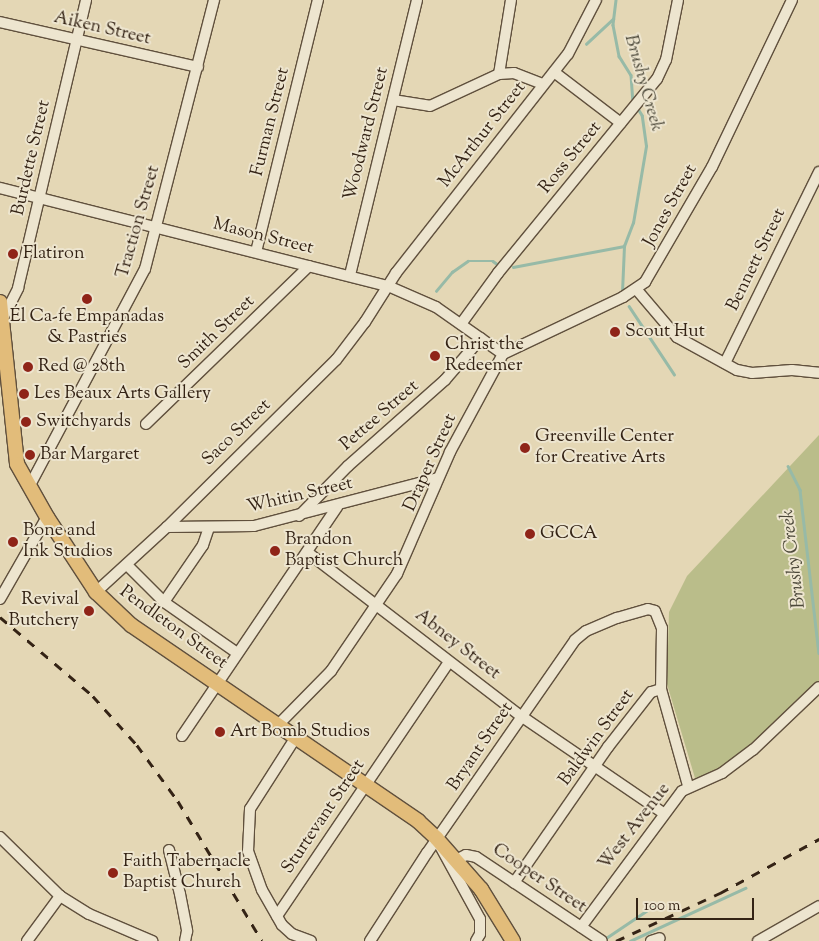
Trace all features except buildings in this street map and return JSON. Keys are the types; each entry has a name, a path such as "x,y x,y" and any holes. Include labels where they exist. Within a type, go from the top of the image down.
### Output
{"main road":[{"name":"Pendleton Street","path":"0,302 17,464 47,517 96,592 132,625 404,810 437,839 481,889 514,941"}],"street":[{"name":"Burdette Street","path":"1,321 18,288 86,0"},
{"name":"Traction Street","path":"29,487 135,292 157,228 214,0"},
{"name":"Furman Street","path":"256,252 318,0"},
{"name":"Woodward Street","path":"350,276 417,0"},
{"path":"499,74 511,0"},
{"name":"McArthur Street","path":"388,286 578,39 596,0"},
{"name":"Ross Street","path":"461,324 498,274 621,123 638,106 657,79 666,60 678,0"},
{"name":"Jones Street","path":"503,354 637,290 656,267 712,167 792,0"},
{"name":"Aiken Street","path":"0,22 198,67"},
{"path":"554,72 621,123"},
{"path":"393,100 430,106 499,74 524,76 543,84"},
{"name":"Bennett Street","path":"725,363 819,172"},
{"name":"Mason Street","path":"0,188 388,286 425,300 503,354"},
{"name":"Smith Street","path":"146,424 309,266"},
{"name":"Saco Street","path":"96,592 167,527 336,360 388,286"},
{"path":"637,290 677,337 725,363 752,373 792,370 819,373"},
{"name":"Pettee Street","path":"298,516 348,466 439,386 481,338"},
{"name":"Draper Street","path":"278,725 331,671 407,556 438,478 503,354"},
{"path":"17,464 40,464"},
{"name":"Whitin Street","path":"167,527 254,526 337,506 438,478"},
{"path":"182,736 337,506"},
{"path":"0,599 47,517"},
{"path":"164,602 203,545 209,528"},
{"name":"Abney Street","path":"307,552 376,605 418,634 449,662 522,716 663,813"},
{"path":"126,565 164,602 238,653"},
{"name":"Baldwin Street","path":"514,883 595,767 651,692 661,689 662,628 657,613 649,609"},
{"name":"Bryant Street","path":"370,941 437,839 522,716 582,634 617,618 649,609"},
{"name":"Sturtevant Street","path":"277,916 449,662"},
{"name":"West Avenue","path":"581,927 663,813 688,786 722,773 753,750 819,687"},
{"path":"661,689 688,786"},
{"path":"296,737 255,798 248,818 250,862 277,916 287,931 311,941"},
{"path":"0,837 60,896 89,914 152,941"},
{"path":"437,839 450,870 480,919 480,934 476,941"},
{"path":"168,850 180,888 187,931 185,941"},
{"name":"Cooper Street","path":"456,860 470,854 602,941"},
{"path":"26,941 60,896"},
{"path":"758,941 819,906"}],"green space":[{"path":"819,435 819,683 754,746 713,774 695,778 667,684 669,612 687,576"}],"waterway":[{"name":"Brushy Creek","path":"616,0 613,25 619,56 631,75 633,104"},
{"path":"586,44 613,19"},
{"name":"Brushy Creek","path":"622,292 624,246 633,223 646,146 642,116 637,108"},
{"path":"513,267 624,246"},
{"path":"436,291 452,272 468,261 493,261 497,264"},
{"name":"Brushy Creek","path":"629,306 674,374"},
{"name":"Brushy Creek","path":"788,466 800,490 819,653"},
{"path":"630,941 745,888"},
{"path":"606,938 655,905"}],"railway":[{"path":"0,617 93,696 137,745 178,801 262,941"},
{"path":"616,941 720,893 819,839"}],"place":[{"name":"Flatiron","path":"13,254"},
{"name":"Él Ca-fe Empanadas & Pastries","path":"87,299"},
{"name":"Scout Hut","path":"615,332"},
{"name":"Christ the Redeemer","path":"435,356"},
{"name":"Red @ 28th","path":"28,367"},
{"name":"Les Beaux Arts Gallery","path":"24,394"},
{"name":"Switchyards","path":"26,422"},
{"name":"Greenville Center for Creative Arts","path":"525,448"},
{"name":"Bar Margaret","path":"30,455"},
{"name":"GCCA","path":"530,534"},
{"name":"Bone and Ink Studios","path":"13,542"},
{"name":"Brandon Baptist Church","path":"275,551"},
{"name":"Revival Butchery","path":"89,611"},
{"name":"Art Bomb Studios","path":"220,732"},
{"name":"Faith Tabernacle Baptist Church","path":"113,873"}]}
